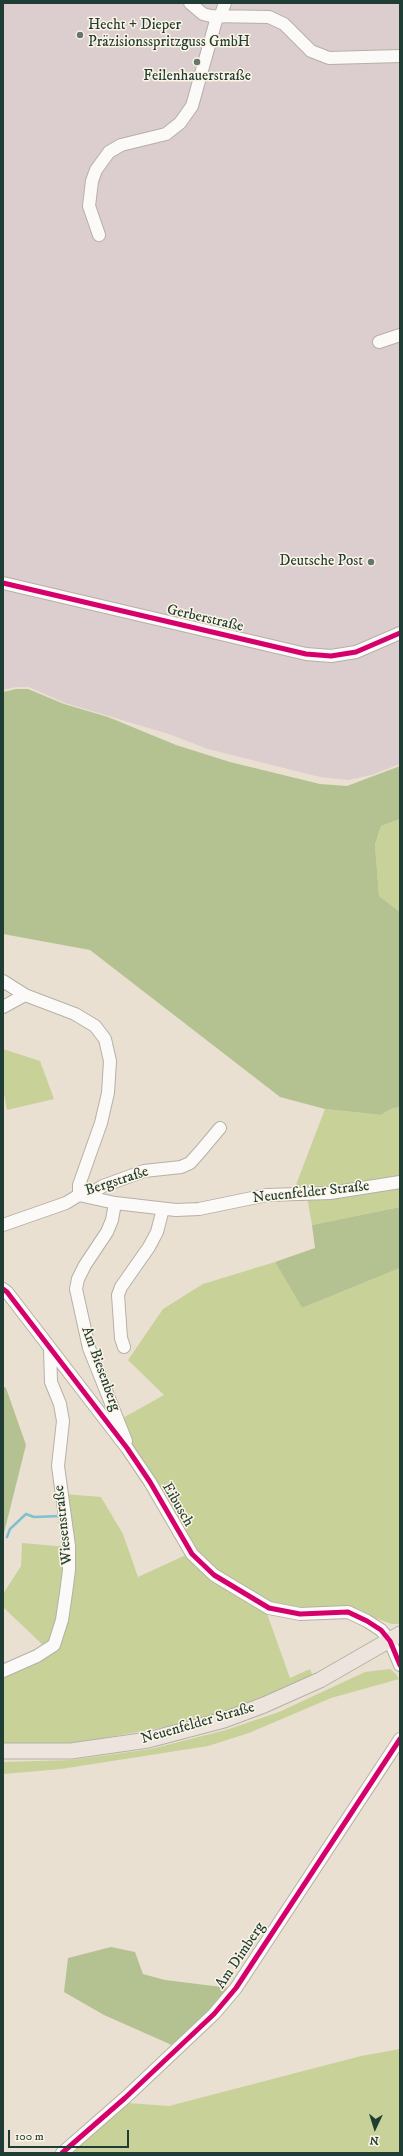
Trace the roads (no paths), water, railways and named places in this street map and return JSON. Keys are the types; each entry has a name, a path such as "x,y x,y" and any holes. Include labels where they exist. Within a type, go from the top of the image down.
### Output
{"main road":[{"name":"Neuenfelder Straße","path":"3,1751 70,1751 148,1740 224,1720 264,1705 320,1680 395,1638"}],"street":[{"path":"190,3 203,14 218,17 269,17 284,24 311,51 329,58 400,56"},
{"path":"99,234 89,206 92,181 96,170 109,152 121,145 166,134 180,124 192,106 197,91 200,73 218,17 225,3"},
{"path":"379,342 400,335"},
{"name":"Gerberstraße","path":"3,583 306,654 331,656 356,652 400,633"},
{"path":"3,981 25,995 75,1014 95,1026 105,1040 110,1061 108,1093 100,1123 79,1184 79,1195"},
{"path":"3,1006 25,995"},
{"name":"Bergstraße","path":"3,1225 66,1203 79,1195 93,1192 103,1186 144,1171 181,1167 190,1163 220,1128"},
{"name":"Neuenfelder Straße","path":"79,1195 115,1203 163,1209 199,1209 267,1194 330,1193 400,1182"},
{"name":"Am Biesenberg","path":"115,1203 112,1220 107,1232 85,1265 78,1280 76,1289 89,1348 127,1448"},
{"path":"124,1347 121,1338 118,1295 121,1287 149,1247 160,1221 163,1209"},
{"name":"Eibusch","path":"3,1289 7,1292 127,1448 150,1482 192,1554 214,1575 269,1608 300,1614 348,1612 395,1638"},
{"name":"Wiesenstraße","path":"3,1671 37,1656 54,1645 62,1620 66,1593 69,1570 69,1546 58,1466 62,1421 60,1404 51,1382 50,1348"},
{"path":"395,1638 400,1665"},
{"name":"Am Dimberg","path":"62,2153 125,2098 214,2014 236,1988 400,1738"}],"waterway":[{"path":"7,1537 10,1529 26,1514 34,1517 61,1516"}],"place":[{"name":"Hecht + Dieper Präzisionsspritzguss GmbH","path":"80,35"},
{"name":"Feilenhauerstraße","path":"197,62"},
{"name":"Deutsche Post","path":"371,562"}]}
